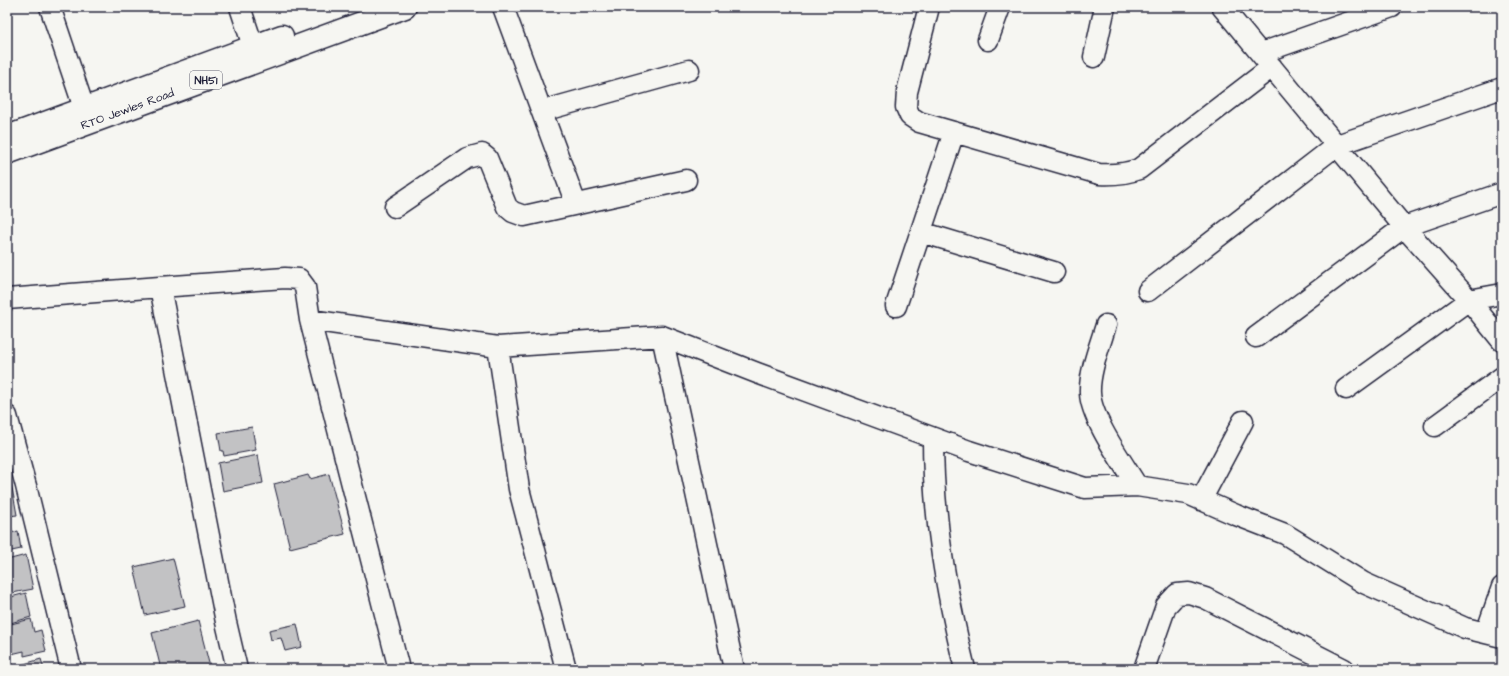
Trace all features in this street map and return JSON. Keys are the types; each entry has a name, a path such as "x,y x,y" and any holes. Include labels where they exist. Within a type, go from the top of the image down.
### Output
{"highway":[{"name":"RTO Jewles Road","path":"7,137 361,7"},
{"name":"RTO Jewles Road","path":"7,153 405,7"}],"street":[{"path":"50,7 84,108"},
{"path":"240,7 253,46"},
{"path":"503,7 576,204"},
{"path":"929,7 907,92 906,107 910,116 919,122 1099,174 1115,175 1138,169 1266,60 1392,7"},
{"path":"988,40 1000,7"},
{"path":"1094,57 1105,7"},
{"path":"1222,7 1404,227 1469,300 1502,341"},
{"path":"542,110 689,70"},
{"path":"1148,291 1337,145 1502,88"},
{"path":"896,306 954,132"},
{"path":"395,207 467,158 482,154 487,158 507,207 513,212 524,216 686,180"},
{"path":"1256,337 1404,227 1502,193"},
{"path":"921,232 1054,272"},
{"path":"7,299 285,278 299,279 305,288 310,320 399,669"},
{"path":"160,287 226,622 237,669"},
{"path":"1346,389 1469,300 1502,294"},
{"path":"310,320 498,347 662,336 757,373 969,451 1085,488 1137,486 1188,494 1285,534 1364,583 1465,628 1494,635 1502,587"},
{"path":"1106,325 1091,377 1089,393 1092,408 1099,424 1137,486"},
{"path":"662,336 734,669"},
{"path":"498,347 519,488 566,669"},
{"path":"1435,426 1502,377"},
{"path":"7,416 26,486 71,669"},
{"path":"1201,500 1243,421"},
{"path":"933,438 933,480 938,536 951,613 965,669"},
{"path":"1144,669 1166,606 1177,594 1189,593 1205,598 1344,669"}],"building":[{"path":"252,427 256,450 224,456 223,451 221,451 218,433"},
{"path":"258,455 263,483 223,491 218,463"},
{"path":"329,474 345,534 290,548 274,484 308,475 310,479"},
{"path":"11,482 17,515 9,516 12,530 7,531 7,483"},
{"path":"18,531 21,549 7,552 7,534"},
{"path":"26,555 33,589 7,594 7,560"},
{"path":"173,558 185,606 145,615 134,567"},
{"path":"26,593 31,617 7,624 7,598"},
{"path":"31,619 34,632 41,630 46,651 24,656 24,651 7,655 7,625"},
{"path":"198,621 210,667 204,669 161,669 152,633"},
{"path":"297,624 302,647 285,651 281,638 271,640 269,630"},
{"path":"41,659 44,669 7,669"}]}
